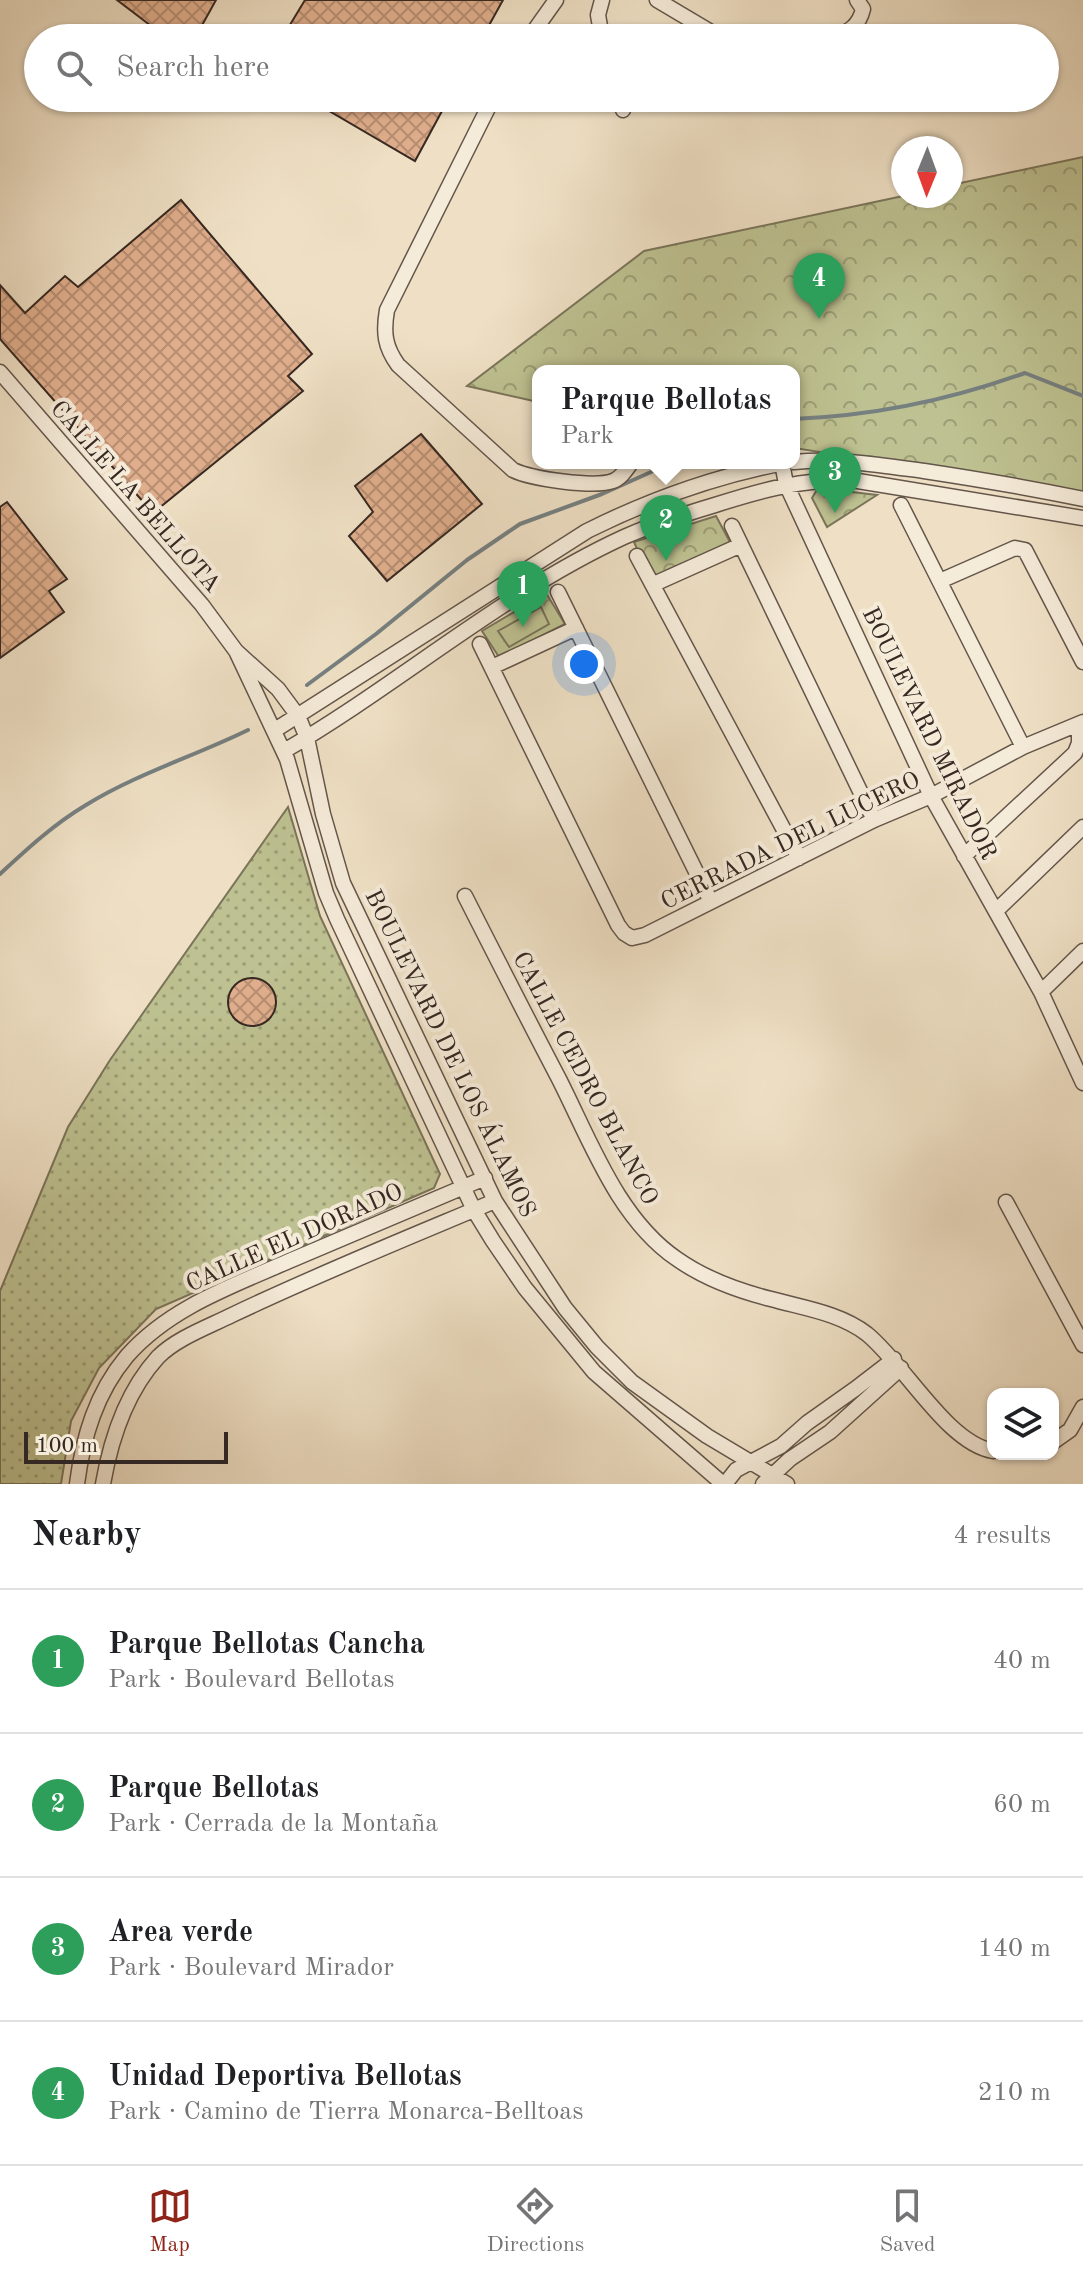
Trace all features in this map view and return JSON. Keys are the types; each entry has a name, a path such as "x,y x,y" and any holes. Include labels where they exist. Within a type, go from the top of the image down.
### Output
{"street":[{"path":"539,24 556,0"},
{"path":"600,24 598,15 602,0"},
{"path":"657,0 697,24"},
{"path":"857,0 863,9 857,24"},
{"path":"486,112 387,310 383,331 388,352 398,365 513,470 528,477 601,483 614,481 625,469"},
{"name":"CALLE LA BELLOTA","path":"0,372 202,605 236,651 275,730"},
{"path":"800,462 820,460 886,466 1083,499"},
{"path":"886,466 894,485"},
{"path":"275,730 565,543 615,517 688,489 761,469"},
{"name":"BOULEVARD MIRADOR","path":"784,469 786,484 931,796 1041,992 1083,1083"},
{"path":"284,751 550,578 626,536 681,515 786,484 826,479 894,485 1083,518"},
{"path":"1037,509 1040,490"},
{"path":"901,505 1023,747"},
{"path":"615,517 626,536"},
{"path":"732,526 874,820"},
{"path":"654,584 741,545"},
{"path":"940,581 1015,548 1025,550 1083,662"},
{"path":"637,556 799,858"},
{"path":"539,560 550,578"},
{"path":"558,592 711,902"},
{"path":"460,611 470,629"},
{"path":"480,644 492,667 576,628"},
{"name":"CALLE LA BELLOTA","path":"236,651 278,689 298,716"},
{"name":"CERRADA DEL LUCERO","path":"492,667 618,925 632,938 645,935 874,820 931,796 1023,747 1081,723"},
{"name":"BOULEVARD DE LOS ÁLAMOS","path":"298,716 307,738 323,814 343,883 495,1201 565,1308 597,1347 632,1382 707,1436 752,1460 767,1479 787,1484"},
{"path":"964,856 1075,753 1081,723"},
{"name":"BOULEVARD DE LOS ÁLAMOS","path":"275,730 326,893 474,1210 525,1288 594,1372 724,1484"},
{"path":"996,911 1083,827"},
{"name":"CALLE CEDRO BLANCO","path":"465,896 600,1160 636,1220 654,1240 676,1259 733,1287 835,1317 864,1332 898,1363 952,1431 980,1449 987,1450"},
{"path":"1041,992 1083,951"},
{"name":"CALLE EL DORADO","path":"77,1484 88,1425 103,1390 128,1356 154,1331 184,1310 242,1282 485,1178"},
{"name":"CALLE EL DORADO","path":"103,1484 121,1414 138,1383 161,1355 187,1338 275,1295 495,1201"},
{"path":"1006,1202 1083,1345"},
{"path":"724,1484 736,1470 781,1446 827,1409 898,1363"},
{"path":"767,1479 839,1423 898,1363"},
{"path":"1059,1438 1070,1430 1083,1407"},
{"path":"827,1409 839,1423"}],"green space":[{"path":"1083,157 1083,497 800,449 800,365 532,365 532,401 467,386 644,251 891,199 891,208 963,208 963,182"},
{"path":"818,488 877,495 827,527 812,498"},
{"path":"716,516 730,542 651,580 634,542"},
{"path":"546,593 565,624 499,657 482,631"},
{"path":"541,607 549,624 509,647 498,631"},
{"path":"288,807 320,916 440,1174 434,1188 156,1309 99,1368 71,1421 61,1484 0,1484 0,1291 68,1127 110,1060"}],"building":[{"path":"117,0 216,0 203,24 149,24"},
{"path":"305,0 503,0 490,24 290,24"},
{"path":"331,112 441,112 415,161"},
{"path":"181,200 312,354 288,376 303,391 153,513 0,339 0,285 25,313 65,276 78,287"},
{"path":"421,434 482,504 387,581 349,536 373,512 355,486"},
{"path":"7,502 67,579 49,591 64,612 0,658 0,507"},
{"path":"252,978 269,985 276,1002 269,1019 252,1026 235,1019 228,1002 235,985"}],"waterway":[{"path":"800,419 911,405 1025,373 1083,396"},
{"path":"307,685 467,560 520,524 602,494 658,469"},
{"path":"0,874 52,829 86,805 125,784 248,730"}],"place":[{"name":"Unidad Deportiva Bellotas","path":"819,319"},
{"name":"Area verde","path":"835,513"},
{"name":"Parque Bellotas","path":"666,561"},
{"name":"Parque Bellotas Cancha","path":"523,627"}]}
